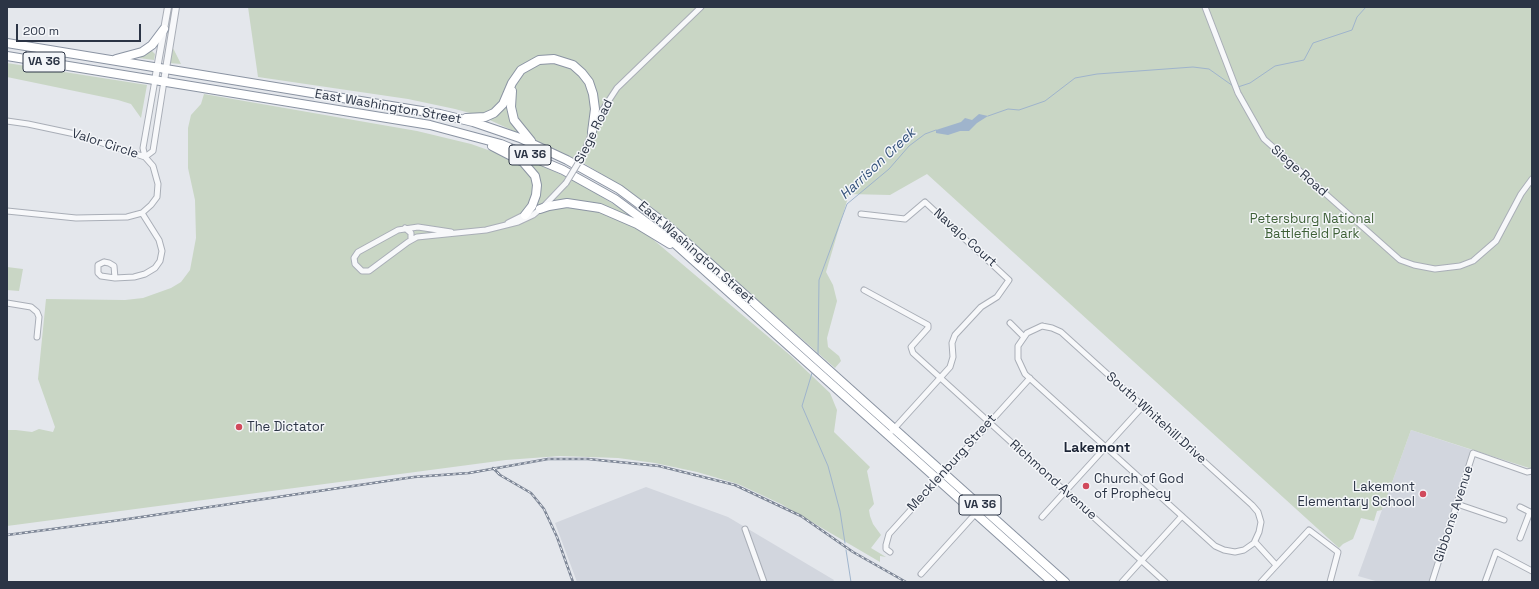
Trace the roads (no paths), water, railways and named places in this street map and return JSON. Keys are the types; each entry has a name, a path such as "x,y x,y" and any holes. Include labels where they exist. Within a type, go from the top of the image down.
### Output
{"highway":[{"path":"106,59 134,56 142,52 152,45 164,29"},
{"name":"East Washington Street","path":"7,43 418,110 456,118 497,130 533,144 604,180 644,206 667,225 891,432 938,479 1052,582"},
{"name":"East Washington Street","path":"7,56 408,121 464,133 536,157 588,183 637,214 692,258 891,432 944,473 1065,582"},
{"path":"456,118 479,118 494,113 503,104 512,83 520,70 536,61 554,59 573,66 582,73 589,82 594,94 595,109 590,131"},
{"path":"533,144 514,120 511,107 511,96 520,75 539,64 550,62 561,63 574,70 583,79 592,100 590,131"},
{"path":"464,133 511,155 531,170 536,180 537,192 533,204 525,215"},
{"path":"540,209 551,205 567,203 600,208 637,224 692,258"}],"street":[{"name":"Siege Road","path":"451,232 424,227 405,228 370,244 358,252 354,258 355,264 362,271 369,271 411,240 423,236 451,232 482,231 518,222 540,209 565,182 581,154 590,131 617,88 701,7"},
{"name":"Siege Road","path":"1205,7 1238,92 1264,139 1400,260 1414,265 1435,269 1460,266 1473,261 1496,241 1521,194 1532,179"},
{"path":"175,10 161,69 155,80 143,148 145,157 153,151 164,81 161,69 167,9 175,10"},
{"name":"Valor Circle","path":"7,121 52,128 145,157 156,172 158,192 154,202 142,213"},
{"name":"Siege Road","path":"498,227 525,215 548,199 565,182"},
{"name":"Navajo Court","path":"861,214 906,219 925,202 1008,278 1008,283 997,296 984,304 955,335 952,345 952,362 941,378"},
{"path":"7,211 76,218 127,216 142,213 160,242 162,252 160,261 155,268 146,274 115,278"},
{"path":"405,228 411,233 411,240"},
{"name":"Richmond Avenue","path":"864,290 928,325 928,328 911,347 911,350 989,423 1165,582"},
{"path":"7,303 31,307 37,312 40,317 37,337"},
{"path":"1010,323 1023,336 1018,348 1018,359 1021,369 1030,378 1215,546 1224,550 1240,551 1255,542 1276,565"},
{"name":"South Whitehill Drive","path":"1023,336 1036,328 1048,327 1057,329 1144,406 1255,508 1261,522 1260,532 1255,542"},
{"path":"891,432 941,378"},
{"name":"Mecklenburg Street","path":"890,552 886,549 889,534 1030,378"},
{"path":"1042,517 1144,406"},
{"name":"Gibbons Avenue","path":"1432,582 1473,453 1527,472 1532,471"},
{"path":"1457,504 1504,520"},
{"path":"921,574 982,507"},
{"path":"1520,507 1531,512 1520,538"},
{"path":"1122,582 1182,516"},
{"path":"745,529 764,582"},
{"path":"1261,582 1309,530 1331,546 1338,554 1330,582"},
{"path":"1485,582 1496,552 1503,554 1532,571"}],"water":[{"path":"979,114 988,116 977,123 969,131 960,131 948,135 936,133 936,130 961,122 965,118 972,120"}],"waterway":[{"path":"1238,87 1250,83 1275,66 1304,60 1313,43 1352,30 1357,17 1366,7"},
{"path":"988,116 1008,109 1019,110 1045,101 1075,78 1097,74 1193,67 1209,69 1233,86"},
{"name":"Harrison Creek","path":"818,355 819,280 847,204 889,169 909,146 925,134 936,130"},
{"name":"Harrison Creek","path":"812,373 802,406 828,466 840,511 845,543"},
{"name":"Harrison Creek","path":"846,550 851,582"}],"railway":[{"path":"7,535 121,520 414,477 469,473 548,459 588,459 659,466 735,485 801,516 853,552 906,582"},
{"path":"493,468 500,475 531,493 544,509 557,537 573,582"}],"place":[{"name":"The Dictator","path":"239,427"},
{"name":"Church of God of Prophecy","path":"1086,486"},
{"name":"Lakemont Elementary School","path":"1423,494"}],"district":[{"name":"Lakemont","path":"1097,448"}],"park label":[{"name":"Petersburg National Battlefield Park","path":"1312,226"}]}
